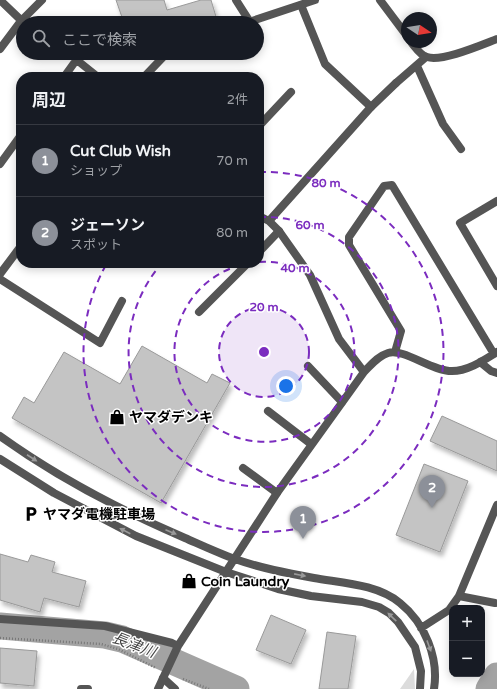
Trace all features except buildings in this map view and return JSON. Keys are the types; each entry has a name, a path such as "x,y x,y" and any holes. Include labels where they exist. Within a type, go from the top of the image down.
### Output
{"street":[{"path":"0,0 16,16"},
{"path":"27,16 42,0"},
{"path":"236,0 245,16"},
{"path":"264,17 315,0"},
{"path":"380,0 401,28"},
{"path":"301,5 325,64 371,107"},
{"path":"0,49 16,29"},
{"path":"416,48 426,57 442,58 497,40"},
{"path":"269,221 371,107 426,57"},
{"path":"68,72 76,60"},
{"path":"78,60 92,72"},
{"path":"149,72 160,60"},
{"path":"417,66 443,124 461,149"},
{"path":"264,121 291,92"},
{"path":"0,164 16,142"},
{"path":"158,689 176,649 277,493 364,372 376,360 386,353 395,352 437,369 452,371 480,362 496,353 392,185 384,186 349,237 349,245 401,331 395,352"},
{"path":"497,201 460,223 497,286"},
{"path":"264,218 269,221 279,231 310,275 339,339 364,372"},
{"path":"264,247 279,231"},
{"path":"0,274 16,253"},
{"path":"199,312 243,268"},
{"path":"0,279 100,342 122,300"},
{"path":"480,362 491,371 497,373"},
{"path":"308,366 342,402"},
{"path":"268,411 311,444"},
{"path":"0,436 32,458 104,500 143,520 235,559 281,571 367,588 400,602 421,628 430,646 435,670 434,689"},
{"path":"0,459 54,493 136,536 226,572 278,588 311,596 362,602 379,607 389,613 409,637 415,647 421,670 420,689"},
{"path":"243,468 277,493"},
{"path":"421,628 449,610 459,596 497,505"},
{"path":"459,596 495,603"},
{"path":"0,619 105,626 172,643 176,649"},
{"path":"165,672 175,689"},
{"path":"81,689 88,689"}],"path":[{"path":"0,638 101,644 118,649 165,672 209,689"}],"shaded area":[{"path":"414,669 415,689 400,689"}],"waterway":[{"name":"長津川","path":"0,626 105,635 122,639 236,689"},
{"name":"長津川","path":"489,689 497,676"}],"place":[{"name":"ヤマダデンキ","path":"117,417"},
{"name":"ジェーソン","path":"432,508"},
{"name":"ヤマダ電機駐車場","path":"31,514"},
{"name":"Cut Club Wish","path":"303,539"},
{"name":"Coin Laundry","path":"189,581"}]}
